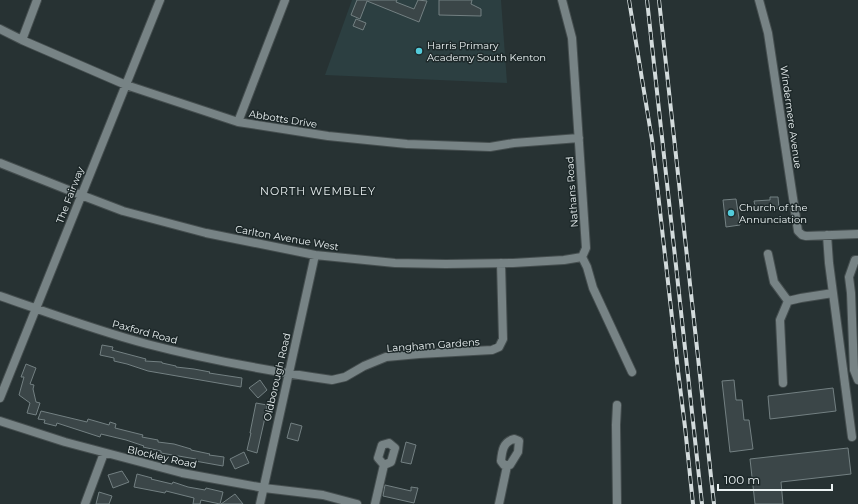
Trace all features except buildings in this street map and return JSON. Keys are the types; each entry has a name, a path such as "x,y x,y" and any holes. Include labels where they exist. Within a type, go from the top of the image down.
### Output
{"street":[{"path":"22,40 37,0"},
{"name":"The Fairway","path":"0,398 80,195 160,0"},
{"path":"238,122 285,0"},
{"name":"Nathans Road","path":"562,0 572,38 586,248 582,257"},
{"name":"Windermere Avenue","path":"759,0 768,33 796,228 802,235 827,235"},
{"name":"Abbotts Drive","path":"0,29 126,85 238,122 328,136 407,144 490,147 514,143 579,138"},
{"name":"Carlton Avenue West","path":"0,162 80,195 124,211 179,227 315,255 395,263 446,264 501,264 564,260 582,257"},
{"path":"852,437 827,235 858,234"},
{"path":"768,254 774,282 788,301"},
{"name":"Oldborough Road","path":"260,504 315,255"},
{"path":"582,257 587,267 593,288 632,372"},
{"path":"858,260 855,260 849,277 854,370 858,380"},
{"name":"Langham Gardens","path":"289,374 332,380 345,378 364,366 386,357 492,350 499,347 503,339 501,264"},
{"path":"788,301 833,293"},
{"name":"Paxford Road","path":"0,296 96,329 147,344 194,356 289,374"},
{"path":"783,383 780,320 788,301"},
{"path":"617,405 617,504"},
{"name":"Blockley Road","path":"0,421 65,442 182,473 264,488 323,495 357,504"},
{"path":"85,504 104,453"},
{"path":"375,504 384,465"},
{"path":"498,504 507,466"}],"shaded area":[{"name":"Harris Primary Academy South Kenton","path":"352,0 501,0 507,83 325,75"}],"railway":[{"path":"629,0 652,140 693,504"},
{"path":"647,0 702,504"},
{"path":"659,0 714,504"}],"place":[{"name":"Harris Primary Academy South Kenton","path":"419,51"},
{"name":"Church of the Annunciation","path":"731,213"}],"district":[{"name":"NORTH WEMBLEY","path":"318,191"}]}
